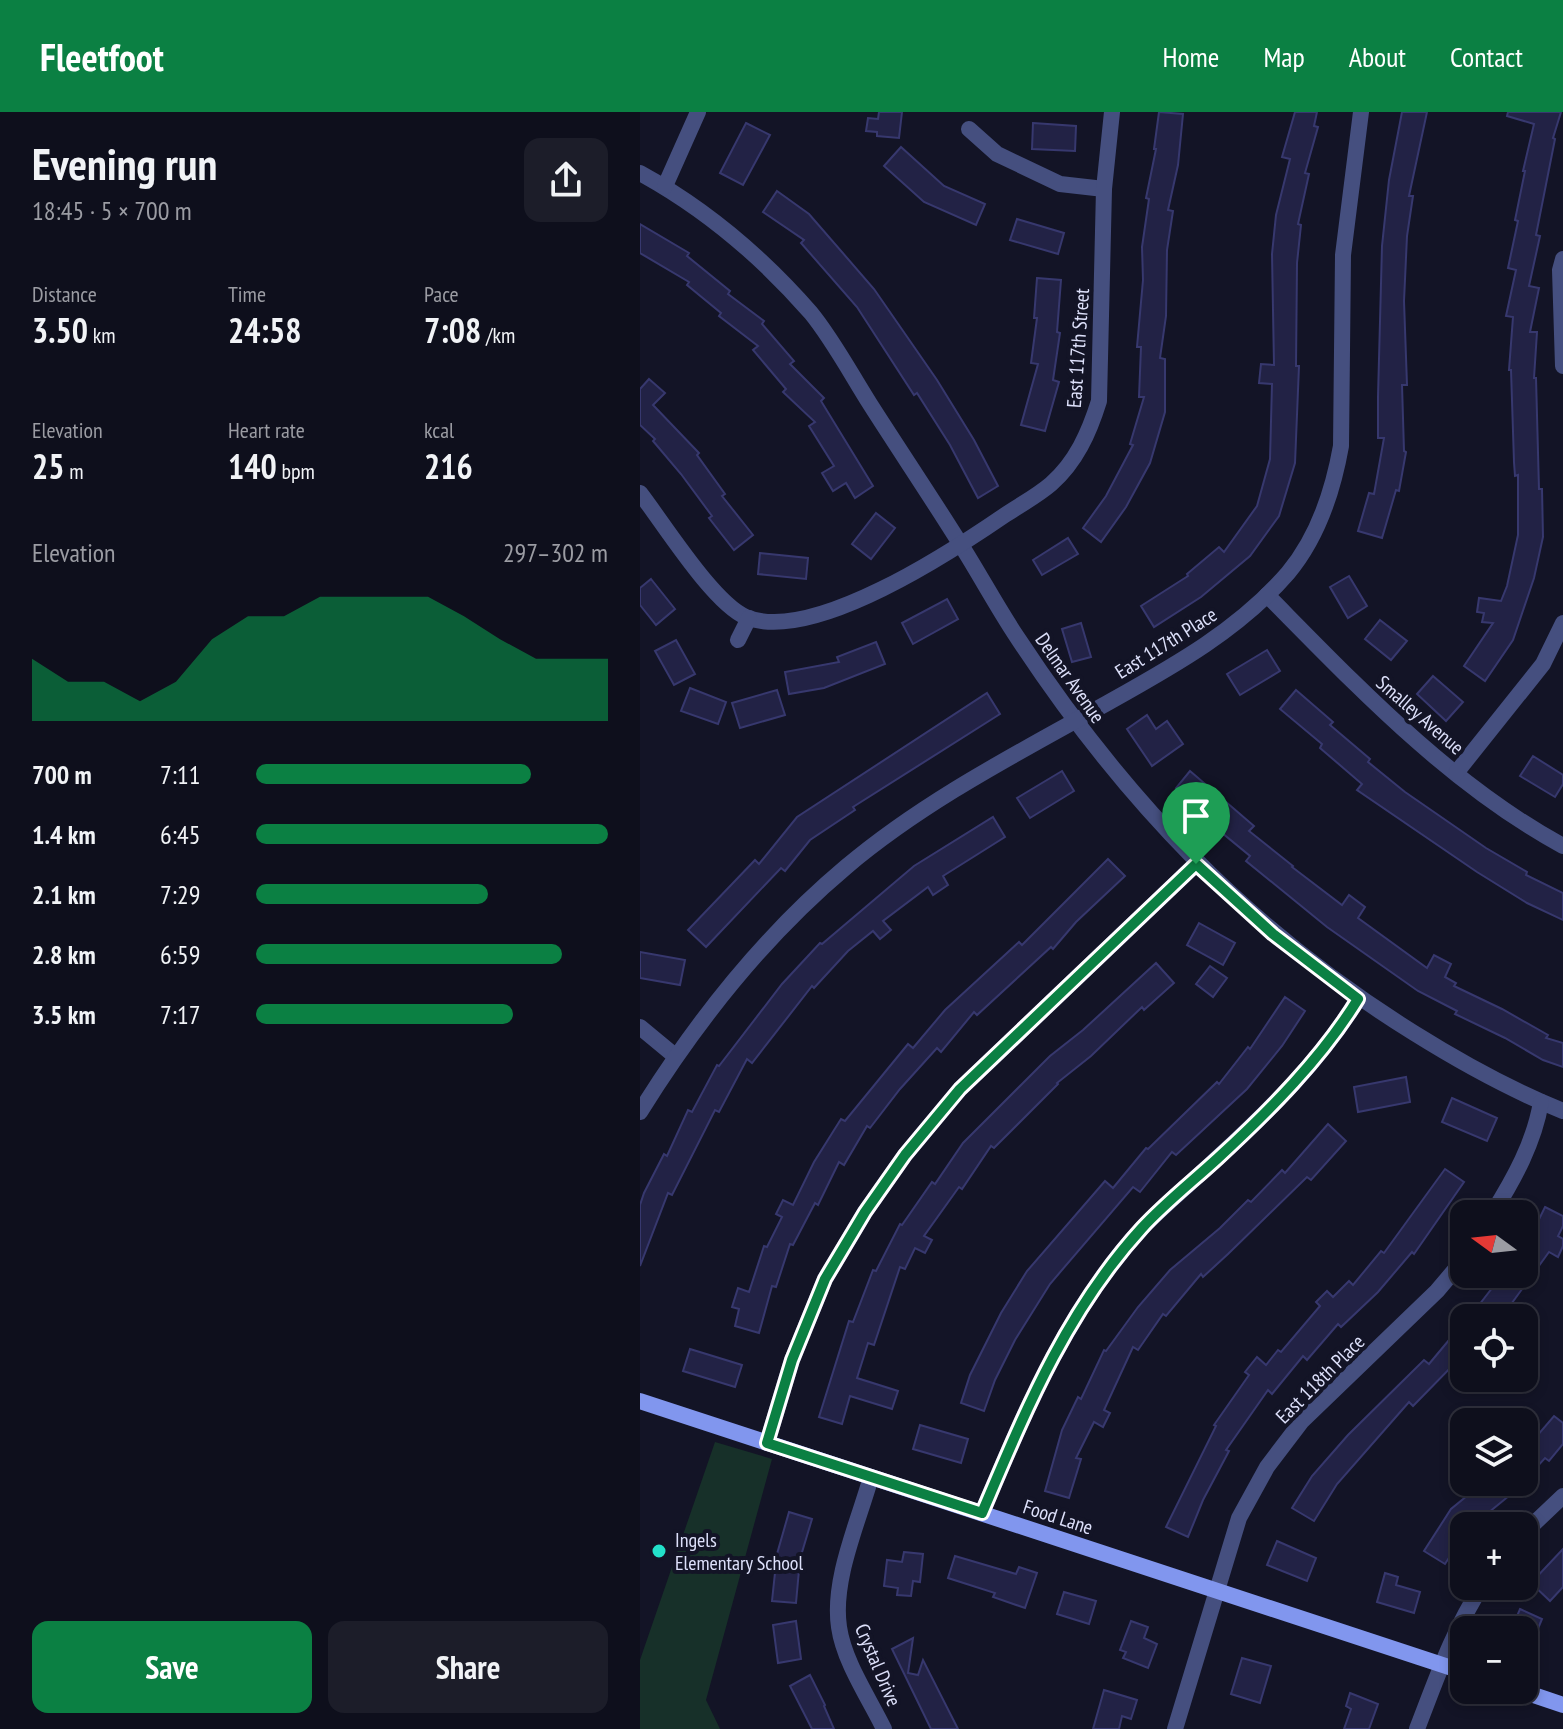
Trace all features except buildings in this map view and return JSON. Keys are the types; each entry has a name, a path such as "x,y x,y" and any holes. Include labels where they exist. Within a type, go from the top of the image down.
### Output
{"street":[{"path":"665,186 698,112"},
{"name":"East 117th Street","path":"749,618 772,623 788,621 839,608 898,581 961,546 1051,484 1076,455 1091,428 1099,401 1104,189 1112,112"},
{"name":"East 117th Place","path":"640,1112 675,1056 764,946 845,867 929,806 1186,659 1231,626 1289,571 1309,542 1325,510 1336,476 1341,446 1343,255 1361,112"},
{"path":"969,129 997,154 1060,184 1104,189"},
{"name":"Delmar Avenue","path":"640,173 665,186 740,241 812,315 1016,637 1075,721 1135,797 1196,864 1273,934 1358,999 1466,1066 1563,1111"},
{"path":"1563,259 1560,270 1563,366"},
{"path":"640,493 717,595 735,611 749,618 738,640"},
{"name":"Smalley Avenue","path":"1267,595 1376,705 1456,773 1541,834 1563,846"},
{"path":"1456,773 1543,664 1563,623"},
{"path":"767,1443 792,1360 825,1279 865,1212 905,1155 960,1089 1196,864"},
{"path":"982,1513 1025,1410 1068,1327 1097,1281 1143,1227 1228,1149 1286,1090 1341,1028 1358,999"},
{"path":"640,1027 675,1056"},
{"path":"1501,1200 1514,1179 1538,1124 1541,1102"},
{"name":"East 118th Place","path":"1175,1729 1239,1518 1267,1467 1302,1421 1450,1276"},
{"name":"Food Lane","path":"640,1401 1450,1667"},
{"name":"Crystal Drive","path":"871,1477 838,1590 839,1629 849,1658 884,1729"},
{"path":"1538,1520 1563,1496"},
{"path":"1417,1729 1441,1664 1473,1600"},
{"path":"1538,1696 1563,1705"}],"green space":[{"path":"715,1442 772,1459 706,1700 720,1729 640,1729 640,1660"}],"place":[{"name":"Ingels Elementary School","path":"659,1551"}],"route":[{"path":"1196,864 1273,934 1358,999 1341,1028 1286,1090 1228,1149 1143,1227 1097,1281 1068,1327 1025,1410 982,1513 767,1443 792,1360 825,1279 865,1212 905,1155 960,1089 1196,864"}]}
